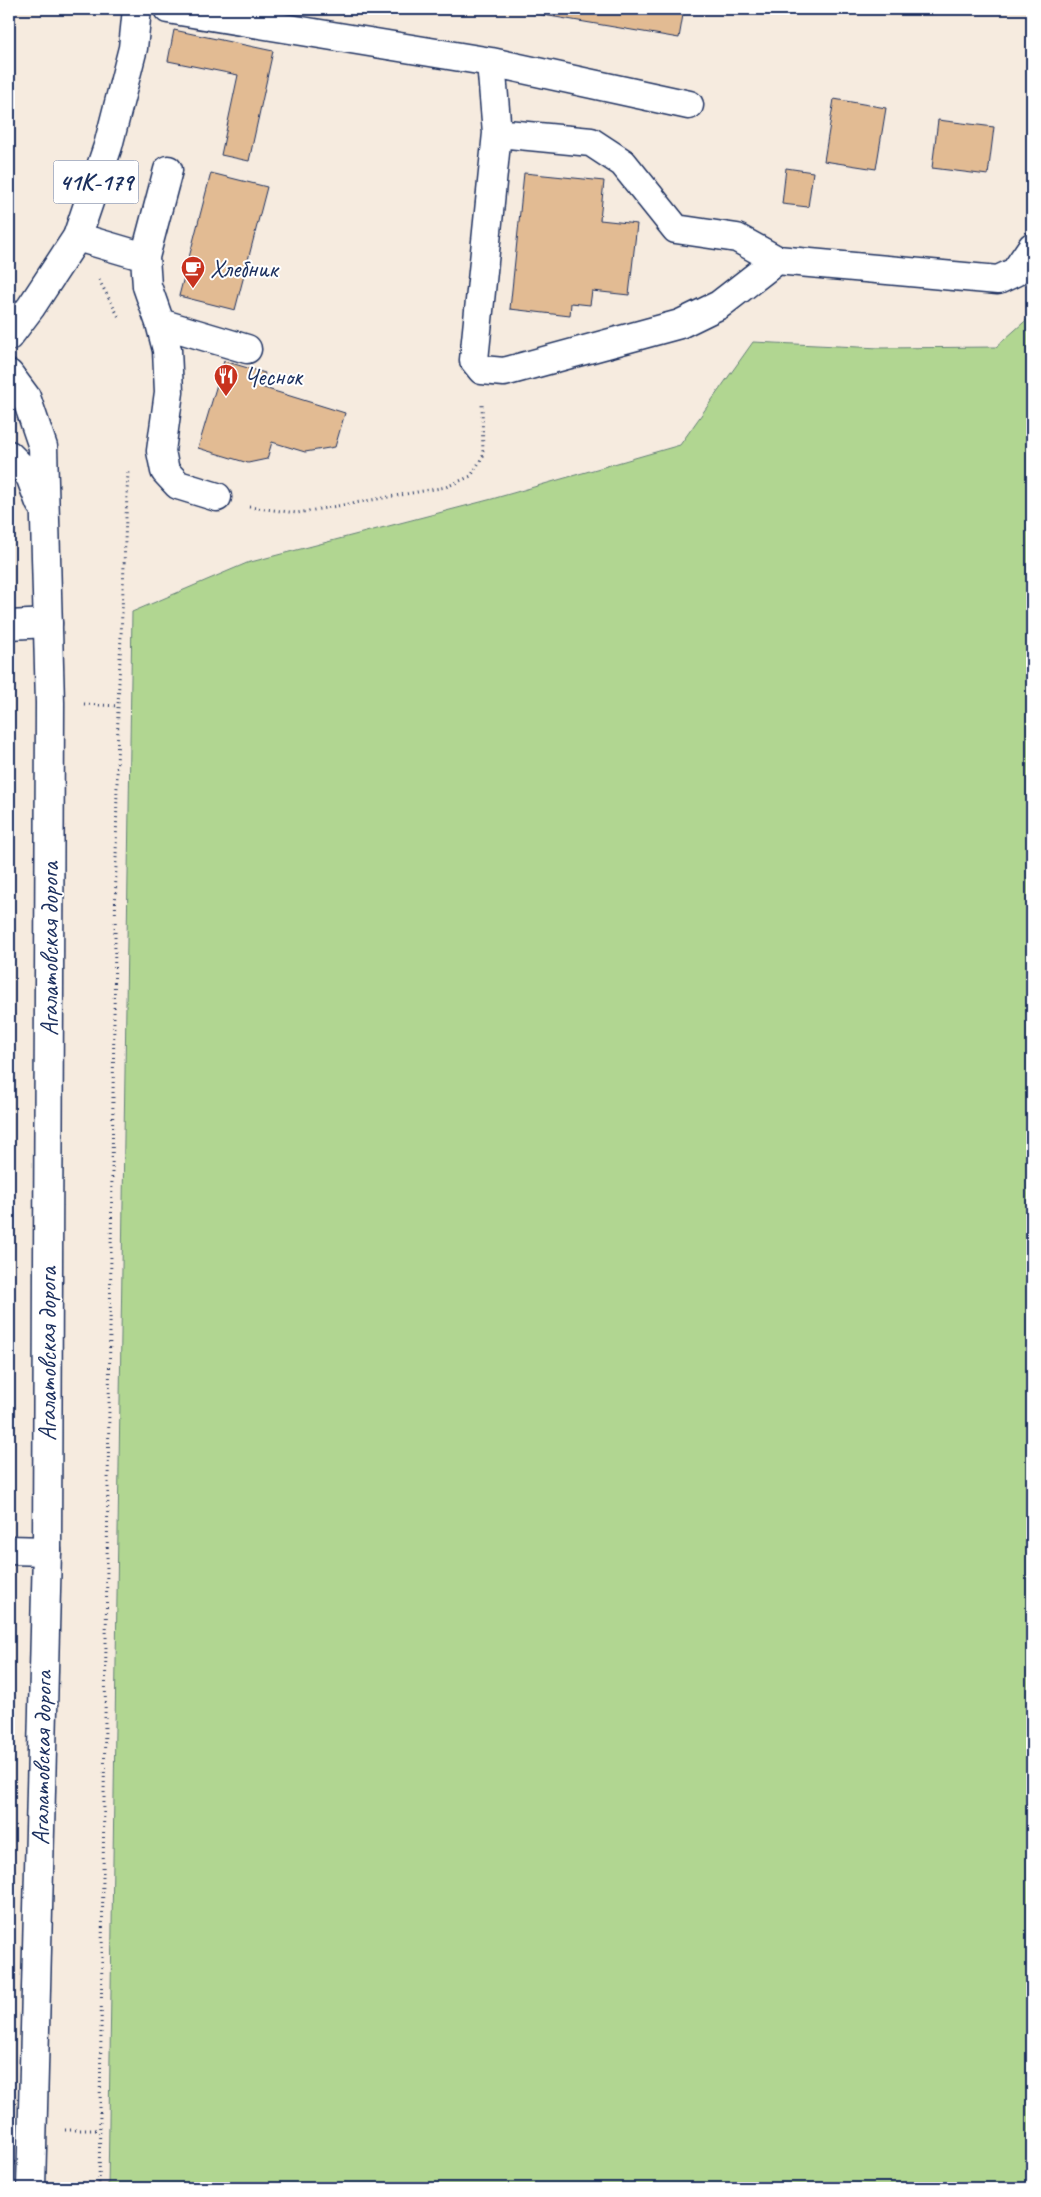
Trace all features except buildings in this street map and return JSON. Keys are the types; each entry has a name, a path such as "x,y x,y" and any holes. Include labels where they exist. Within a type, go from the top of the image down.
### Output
{"main road":[{"name":"41К-179","path":"9,336 31,307 77,237 108,146 133,48 138,9"},
{"path":"168,9 491,62 689,105"},
{"path":"491,62 497,133 474,360 482,370 504,372 680,324 718,305 777,260"},
{"path":"497,133 591,142 623,163 676,229 737,238 777,260 998,280 1015,272 1032,247"},
{"path":"168,170 145,257 147,286 160,322 167,350 170,392 161,451 165,471 178,485 217,497"},
{"path":"77,237 145,257"},
{"path":"160,322 247,349"},
{"name":"Агалатовская дорога","path":"9,374 26,397 43,447 50,703 47,1551 31,2188"},
{"path":"9,455 30,476 46,519"},
{"path":"9,625 48,623"},
{"path":"9,1550 47,1551"}],"path":[{"path":"109,246 99,280 121,320"},
{"path":"217,497 251,507 297,514 446,487 471,476 483,456 482,370"},
{"path":"99,2188 118,706 129,461"},
{"path":"79,704 118,706"},
{"path":"61,2130 100,2130"}],"green space":[{"path":"1032,315 1032,2188 108,2188 132,612 247,563 492,499 680,445 753,342 880,348 996,347"}],"place":[{"name":"Хлебник","path":"193,289"},
{"name":"Чеснок","path":"226,397"}]}
